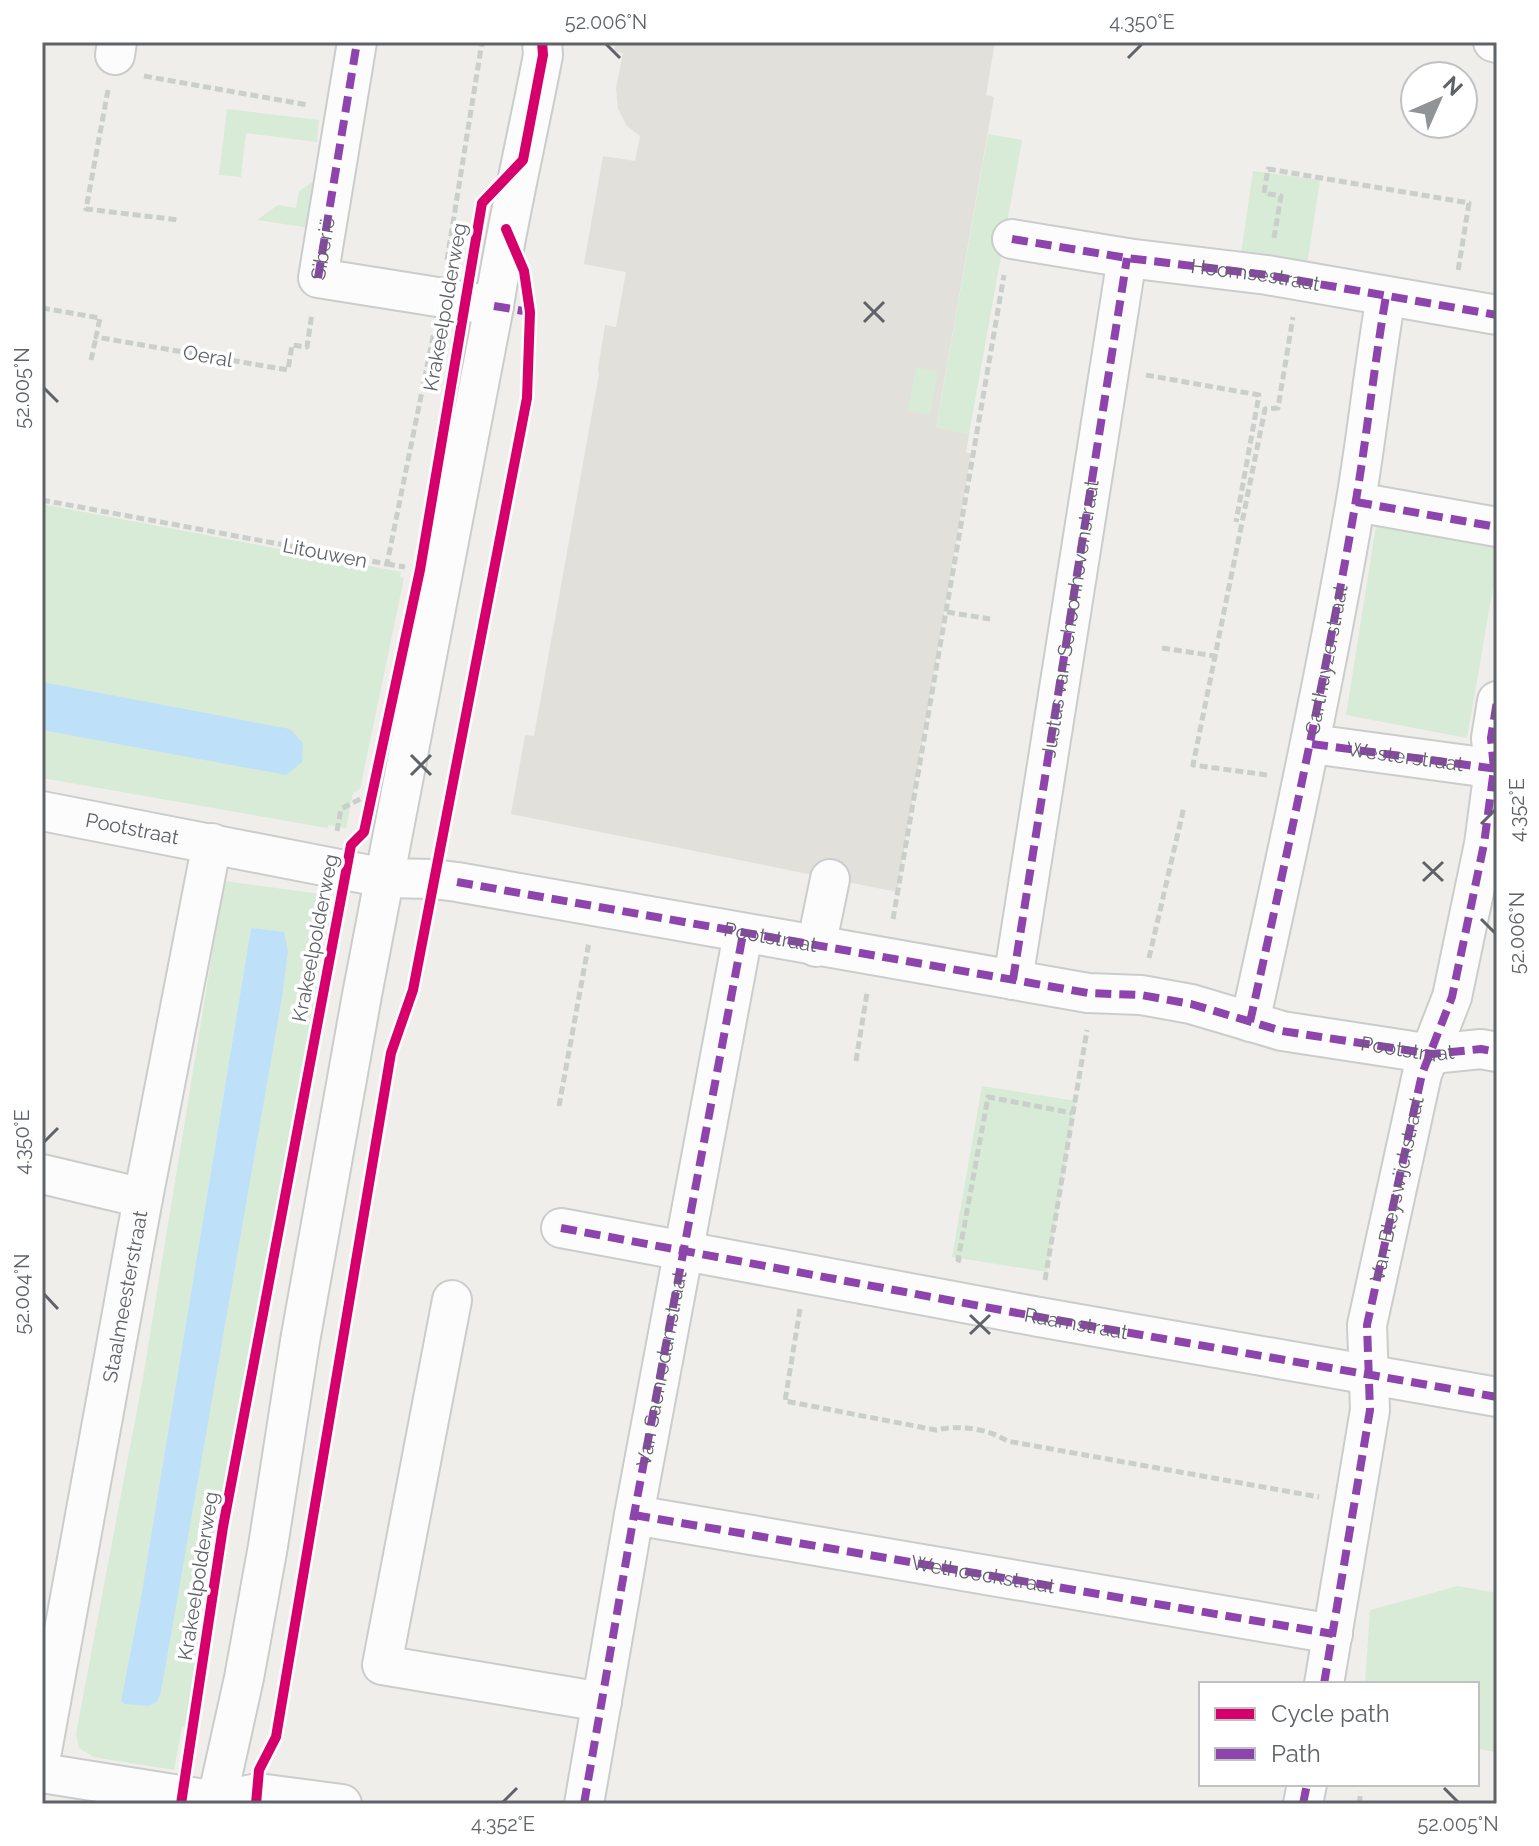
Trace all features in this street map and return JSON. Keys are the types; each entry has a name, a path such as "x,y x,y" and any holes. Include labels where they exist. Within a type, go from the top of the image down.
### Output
{"street":[{"name":"Siberië","path":"357,42 318,278 494,306"},
{"path":"216,1802 244,1678 300,1341 385,878 506,229 545,46"},
{"name":"Hoornsestraat","path":"1012,239 1127,258 1283,277 1497,315"},
{"name":"Justus van Schoonhovenstraat","path":"1013,980 1127,258"},
{"name":"Carthuyzerstraat","path":"1250,1022 1312,744 1356,502 1371,382 1386,296"},
{"path":"1356,502 1497,527"},
{"name":"Van Bleyswijckstraat","path":"1324,1682 1370,1410 1367,1325 1422,1074 1452,997 1484,844 1495,769 1491,738 1497,701"},
{"name":"Westerstraat","path":"1312,744 1495,769"},
{"name":"Pootstraat","path":"42,811 385,878 433,879 1094,994 1141,995 1191,1004 1282,1031 1432,1054 1481,1049 1497,1052"},
{"name":"Staalmeesterstraat","path":"42,1751 143,1198 212,843"},
{"path":"816,947 830,879"},
{"name":"Van Saenredamstraat","path":"584,1804 634,1515 743,934"},
{"path":"42,1174 143,1198"},
{"name":"Raamstraat","path":"561,1228 1039,1317 1497,1397"},
{"path":"452,1300 382,1665 602,1702"},
{"name":"Welhoeckstraat","path":"634,1515 1333,1634"},
{"path":"42,1773 216,1802 258,1793 342,1804"}],"path":[{"path":"441,298 482,42"},
{"path":"179,220 86,209 115,55 346,112"},
{"path":"1303,780 1193,765 1265,409 1278,408 1288,368 1281,196 1264,193 1268,169 1469,203 1452,308"},
{"path":"899,889 972,454 1012,239"},
{"path":"42,308 100,318 91,360"},
{"path":"1110,368 1259,395 1236,522"},
{"path":"947,612 990,619"},
{"path":"1162,648 1215,656"},
{"path":"370,805 373,792"},
{"path":"1141,995 1184,807"},
{"path":"559,1106 595,906"},
{"path":"856,1061 873,956"},
{"path":"1039,1317 1094,994"},
{"path":"970,1304 975,1263 958,1260 988,1097 1072,1113"},
{"path":"809,1273 785,1401 936,1430 952,1427 996,1434 1007,1441 1329,1498"},
{"path":"1359,1804 1361,1792"}],"shaded area":[{"path":"616,42 995,42 986,95 994,97 936,427 969,434 966,452 971,454 897,892 511,814 525,735 534,736 599,374 605,325 616,327 626,272 584,264 603,156 635,161 640,136 627,126 618,109 616,88 623,53 614,51"}],"green space":[{"path":"227,109 319,120 317,142 246,133 241,177 219,175"},
{"path":"988,134 1022,140 969,434 936,428"},
{"path":"1253,171 1320,180 1307,265 1241,254"},
{"path":"317,179 310,228 257,220 278,205 296,208 299,191"},
{"path":"916,367 938,371 930,415 908,411"},
{"path":"42,504 401,572 400,577 404,578 360,789 353,793 346,828 329,825 327,828 42,778"},
{"path":"1376,526 1497,546 1497,565 1467,738 1346,715"},
{"path":"224,881 320,894 325,901 320,945 306,944 302,969 324,972 190,1728 182,1727 174,1770 93,1757 79,1748 76,1734 143,1378","holes":["251,928 284,933 282,998 241,1231 121,1701 140,1603"]},
{"path":"982,1086 1076,1101 1047,1272 952,1257"},
{"path":"1458,1586 1497,1593 1497,1752 1479,1749 1479,1682 1365,1682 1370,1610"}],"water":[{"path":"42,682 290,729 303,743 302,762 286,775 42,730"},
{"path":"251,928 284,932 288,951 282,998 161,1692 157,1702 149,1706 124,1704 121,1701 140,1603"}],"marked path":[{"path":"318,278 357,42"},
{"path":"1012,239 1127,258 1267,275 1497,315"},
{"path":"1013,980 1127,258"},
{"path":"1250,1022 1306,764 1343,571 1386,296"},
{"path":"494,306 530,312"},
{"path":"1356,502 1497,527"},
{"path":"1324,1682 1370,1410 1367,1325 1422,1074 1452,997 1484,844 1494,769 1491,738 1497,701"},
{"path":"1312,744 1497,769"},
{"path":"457,882 1088,993 1141,995 1191,1004 1282,1031 1432,1054 1481,1049 1497,1052"},
{"path":"584,1804 634,1515 743,934"},
{"path":"561,1228 1039,1317 1497,1397"},
{"path":"634,1515 1333,1634"},
{"path":"1303,1804 1307,1786"}],"cycle path":[{"name":"Krakeelpolderweg","path":"181,1804 223,1527 351,845 364,832 420,570 482,203 523,160 543,55 542,42"},
{"path":"256,1804 259,1770 276,1737 391,1053 413,990 527,398 530,312 524,271 506,229"}]}
